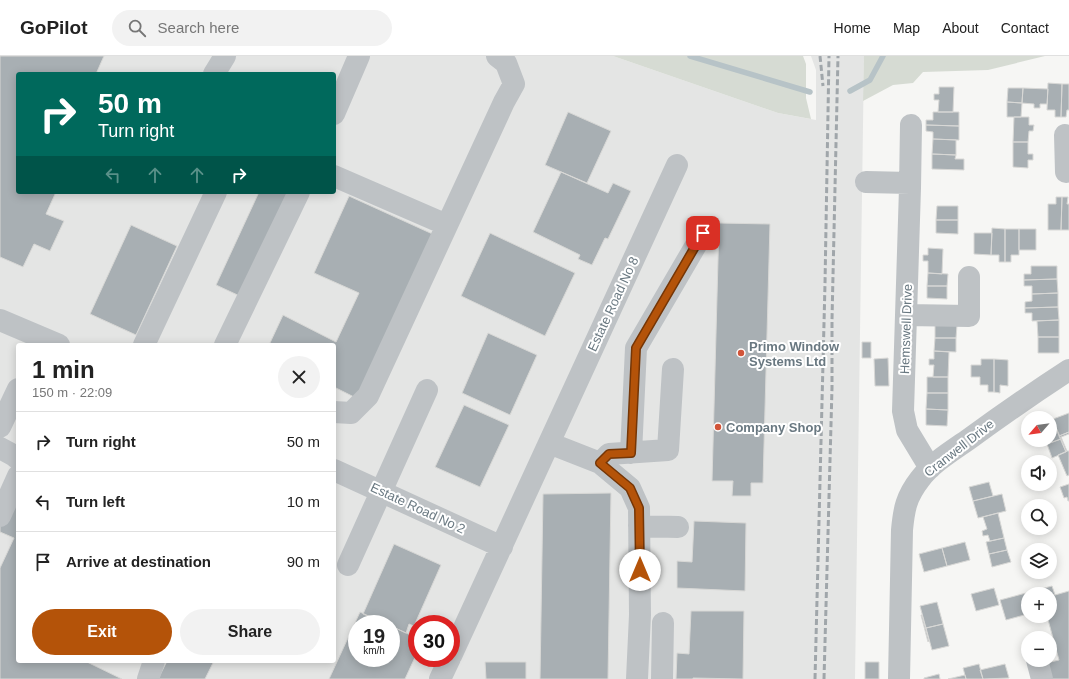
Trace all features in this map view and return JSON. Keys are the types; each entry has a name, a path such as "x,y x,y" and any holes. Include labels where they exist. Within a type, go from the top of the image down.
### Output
{"street":[{"path":"215,72 225,56"},
{"path":"336,109 359,56"},
{"path":"336,412 351,413 368,396 504,102 514,84 506,62 497,56"},
{"name":"Hemswell Drive","path":"911,125 907,315 903,411 907,430 930,468"},
{"path":"1061,135 1066,172"},
{"name":"Estate Road No 8","path":"460,636 550,443 676,165"},
{"path":"336,177 447,225"},
{"path":"866,182 910,183"},
{"path":"145,343 215,194"},
{"path":"226,343 298,194"},
{"path":"631,453 636,348 703,233"},
{"path":"907,315 970,316 969,277"},
{"path":"0,320 47,342"},
{"path":"600,463 609,454 668,450 673,369"},
{"name":"Cranwell Drive","path":"899,679 902,530 904,509 911,493 920,479 930,468 992,422 1069,370"},
{"path":"348,564 427,390"},
{"path":"0,427 16,393"},
{"path":"550,443 600,463 630,488 639,508 640,614 637,679"},
{"path":"0,448 16,458"},
{"name":"Estate Road No 2","path":"336,471 502,547"},
{"path":"0,516 16,480"},
{"path":"639,526 678,527"},
{"path":"662,679 664,623"},
{"path":"148,679 153,663"},
{"name":"Estate Road No 8","path":"440,679 445,667"},
{"path":"1039,667 1042,679"}],"shaded area":[{"path":"0,56 613,56 778,113 816,120 816,70 811,56 864,56 855,679 0,679"},
{"path":"613,56 803,56 806,64 806,98 811,119 778,113"},
{"path":"864,56 1045,56 988,70 923,72 913,83 893,85 863,101"}],"building":[{"path":"0,56 104,56 97,72 16,72 16,194 55,194 46,214 64,221 50,251 34,244 23,267 0,257"},
{"path":"1048,83 1062,84 1061,117 1055,117 1055,110 1047,110"},
{"path":"1062,84 1069,84 1069,110 1067,110 1066,117 1061,117"},
{"path":"939,87 954,87 953,112 938,112 939,100 934,100 934,94 939,94"},
{"path":"1008,88 1023,88 1022,103 1007,102"},
{"path":"1023,88 1048,89 1047,104 1040,104 1040,108 1034,108 1034,104 1022,103"},
{"path":"1007,102 1022,103 1021,117 1007,117"},
{"path":"568,112 611,131 587,183 545,165"},
{"path":"933,112 959,112 959,126 926,125 926,120 933,120"},
{"path":"1014,117 1029,117 1029,125 1034,125 1033,131 1029,131 1028,142 1013,142"},
{"path":"926,125 959,126 959,140 933,139 933,132 926,131"},
{"path":"933,139 956,140 956,155 932,154"},
{"path":"1013,142 1028,142 1028,154 1033,154 1033,160 1028,160 1028,168 1013,167"},
{"path":"932,154 956,155 955,159 964,159 964,170 932,169"},
{"path":"561,172 608,193 613,183 631,191 608,239 605,238 592,265 578,259 580,255 533,232"},
{"path":"258,194 291,194 244,298 216,285"},
{"path":"349,196 437,236 360,400 336,388 336,343 270,343 283,315 336,342 359,293 314,273"},
{"path":"1056,197 1062,197 1061,230 1048,230 1048,204 1056,204"},
{"path":"1062,197 1068,197 1067,204 1069,204 1069,230 1061,230"},
{"path":"937,206 958,206 958,220 936,220"},
{"path":"936,220 958,220 958,234 936,233"},
{"name":"Primo Window Systems Ltd","path":"719,223 770,224 763,483 751,483 751,496 732,496 733,481 712,481"},
{"path":"131,225 177,246 136,335 90,314"},
{"path":"992,228 1005,229 1005,262 999,262 999,255 991,255"},
{"path":"1005,229 1019,229 1019,255 1011,255 1011,262 1005,262"},
{"path":"1019,229 1036,229 1036,250 1019,250"},
{"path":"490,233 575,273 545,336 461,296"},
{"path":"974,233 992,233 991,255 974,254"},
{"path":"928,248 943,249 942,274 928,273 928,261 923,261 923,255 928,255"},
{"path":"1031,266 1057,266 1057,279 1024,280 1024,274 1031,274"},
{"path":"928,273 948,274 947,286 927,286"},
{"path":"1057,279 1058,293 1032,294 1032,286 1024,286 1024,280"},
{"path":"927,286 947,286 947,299 927,298"},
{"path":"1058,293 1058,307 1025,308 1025,302 1032,301 1032,294"},
{"path":"1058,307 1059,320 1032,321 1032,313 1025,313 1025,308"},
{"path":"1059,320 1059,337 1038,337 1037,321"},
{"path":"935,324 957,325 956,338 935,338"},
{"path":"488,333 537,355 510,415 462,393"},
{"path":"1038,337 1059,337 1059,353 1038,353"},
{"path":"935,338 956,338 956,352 934,351"},
{"path":"862,342 871,342 871,358 862,358"},
{"path":"934,351 949,352 948,377 933,377 934,365 929,365 929,359 934,359"},
{"path":"888,358 889,386 875,386 874,359"},
{"path":"981,359 994,359 994,392 988,392 988,385 980,385 980,377 971,377 971,365 981,365"},
{"path":"994,359 1008,360 1008,386 1000,385 1000,393 994,392"},
{"path":"927,377 948,377 948,393 927,393"},
{"path":"927,393 948,393 948,410 926,409"},
{"path":"464,405 509,425 480,487 435,467"},
{"path":"926,409 948,410 947,426 926,425"},
{"path":"1069,413 1069,432 1059,436 1057,430 1057,418"},
{"path":"1057,430 1061,439 1057,440"},
{"path":"1069,432 1069,434 1061,437 1067,451 1066,452 1059,436"},
{"path":"1061,439 1066,452 1057,456 1051,455 1048,447 1057,447 1057,440"},
{"path":"1069,451 1069,475 1067,476 1058,455"},
{"path":"989,482 993,496 973,501 969,487"},
{"path":"1069,484 1068,501 1067,497 1064,498 1060,487"},
{"path":"16,486 16,663 89,663 122,679 0,679 0,568 14,538 0,532 0,526"},
{"path":"611,493 608,679 540,679 543,494"},
{"path":"1002,494 1006,511 978,518 973,501"},
{"path":"998,513 1004,538 990,541 988,535 983,536 982,531 987,529 983,517"},
{"path":"694,521 746,523 745,591 677,588 677,561 692,562"},
{"path":"1004,538 1007,550 989,554 986,542"},
{"path":"965,542 970,560 947,566 942,548"},
{"path":"394,544 441,565 419,615 408,615 408,627 406,633 400,630 400,615 363,614"},
{"path":"942,548 947,566 924,572 919,554"},
{"path":"1007,550 1011,562 992,567 989,554"},
{"path":"994,588 999,605 976,611 971,594"},
{"path":"1069,591 1069,679 1046,679 1043,667 1057,667 1057,660 1059,660 1057,653 1057,631 1051,631 1049,623 1057,623 1057,594"},
{"path":"1021,594 1021,616 1006,620 1000,600"},
{"path":"937,602 943,624 926,628 920,606"},
{"path":"691,611 744,611 743,679 676,679 677,653 689,654"},
{"path":"360,612 366,615 359,615"},
{"path":"921,615 929,641 928,642"},
{"path":"943,624 949,646 932,650 926,628"},
{"path":"400,630 408,634 408,667 411,667 405,679 329,679 348,638 348,667 400,667"},
{"path":"485,662 526,662 526,679 486,679"},
{"path":"865,662 879,662 879,679 865,679"},
{"path":"166,663 213,663 205,679 158,679"},
{"path":"979,664 983,679 966,679 963,668"},
{"path":"1005,664 1009,678 983,679 980,670"},
{"path":"939,674 940,679 924,679 924,678"},
{"path":"965,675 966,679 948,679"}],"waterway":[{"path":"690,56 810,92"},
{"path":"850,91 870,80 883,56"}],"railway":[{"path":"820,56 823,86"},
{"path":"815,679 829,56"},
{"path":"824,679 832,388 832,320 838,56"}],"place":[{"name":"Primo Window Systems Ltd","path":"741,353"},
{"name":"Company Shop","path":"718,427"}],"route":[{"path":"640,570 639,508 630,488 600,463 609,454 631,453 636,348 703,233"}]}
